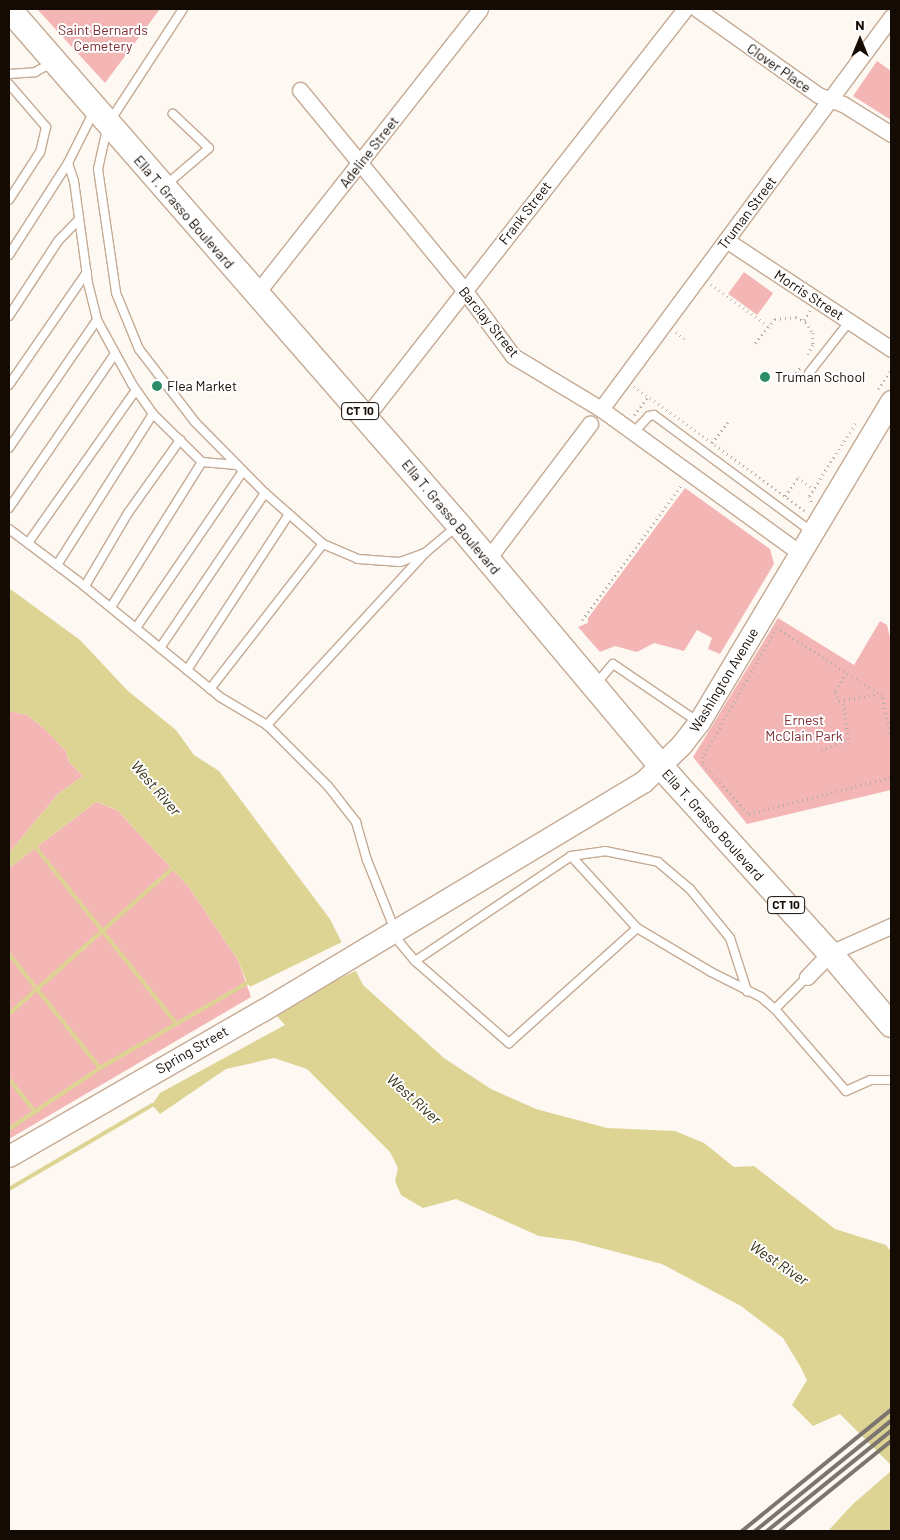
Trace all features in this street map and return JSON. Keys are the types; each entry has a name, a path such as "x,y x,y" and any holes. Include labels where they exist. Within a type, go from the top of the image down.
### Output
{"main road":[{"name":"Ella T. Grasso Boulevard","path":"9,9 458,524 660,766 830,953 885,1018"},
{"name":"Washington Avenue","path":"373,942 627,792 660,766 699,722 812,532 884,397"},
{"name":"Spring Street","path":"9,1156 263,1010 373,942"}],"street":[{"name":"Adeline Street","path":"256,294 480,9"},
{"name":"Frank Street","path":"366,418 685,9"},
{"name":"Clover Place","path":"697,9 818,95 832,100 891,134"},
{"name":"Truman Street","path":"602,409 832,100 891,17"},
{"name":"Barclay Street","path":"300,90 464,290 513,356 602,409 800,553"},
{"name":"Morris Street","path":"726,240 891,349"},
{"path":"487,560 590,424"},
{"path":"807,977 830,953 891,926"}],"lane":[{"path":"9,255 68,163 183,9"},
{"path":"9,74 35,72 54,61"},
{"path":"9,84 46,127 40,152 9,200"},
{"path":"163,187 209,148 173,114"},
{"path":"102,117 98,169 116,293 139,349 195,422 265,493 323,544 358,560 400,562 425,553"},
{"path":"68,163 97,320 115,354 136,390 153,414 202,462 240,468"},
{"path":"9,316 58,241 79,219"},
{"path":"9,384 87,272"},
{"path":"9,448 97,320"},
{"path":"809,373 849,322"},
{"path":"9,508 115,354"},
{"path":"28,543 136,390"},
{"path":"57,565 153,414"},
{"path":"634,432 649,416 654,415 812,532"},
{"path":"85,586 128,513 180,440"},
{"path":"111,607 202,462"},
{"path":"136,628 240,468"},
{"path":"160,648 265,493"},
{"path":"187,670 289,514"},
{"path":"267,725 425,553 458,524"},
{"path":"9,529 85,586 210,689 267,725 328,786 356,822 398,941 415,961 509,1043 636,928"},
{"path":"210,689 323,544"},
{"path":"593,688 613,664 699,722"},
{"path":"415,961 571,856 605,851 658,862 690,889 730,938 747,991"},
{"path":"571,856 636,928 775,1009 846,1091 870,1080 891,1080"},
{"path":"775,1009 807,977"}],"path":[{"path":"704,291 714,276"},
{"path":"709,283 768,326"},
{"path":"803,304 818,314"},
{"path":"804,320 811,309"},
{"path":"755,343 768,326 786,315 804,320 813,334 813,345 790,381"},
{"path":"670,340 681,324"},
{"path":"676,332 686,340"},
{"path":"884,397 891,368"},
{"path":"628,394 639,378"},
{"path":"633,386 713,442 806,512 814,489 860,417"},
{"path":"628,412 633,416 648,397"},
{"path":"705,453 728,422"},
{"path":"582,620 690,473"},
{"path":"785,496 798,476 814,489"},
{"path":"891,738 882,696 777,628 737,696 730,715 703,757 703,764 748,814 891,778"},
{"path":"847,674 834,696 843,702 879,694"},
{"path":"821,750 848,740 843,702"}],"green space":[{"name":"Saint Bernards Cemetery","path":"37,9 160,9 105,83"},
{"path":"877,61 891,71 891,120 853,96"},
{"path":"744,272 773,293 757,315 728,294"},
{"path":"685,488 770,549 774,564 720,654 708,649 712,638 697,630 684,651 654,643 637,652 615,646 600,652 578,627 588,623 588,618"},
{"name":"Ernest McClain Park","path":"778,618 854,665 880,621 887,625 891,641 891,790 747,824 693,757"},
{"path":"9,711 27,715 45,729 66,751 69,762 83,776 58,794 9,853"},
{"path":"96,802 117,810 189,887 238,960 251,997 9,1139 9,868"}],"water":[{"name":"West River","path":"9,588 80,640 128,691 176,730 194,755 219,771 330,919 363,985 444,1058 491,1089 536,1109 607,1128 675,1131 704,1143 734,1167 754,1166 835,1229 886,1245 891,1252 891,1465 840,1414 813,1426 792,1405 807,1380 800,1366 783,1338 741,1306 662,1264 575,1241 539,1236 456,1199 423,1208 401,1195 395,1181 398,1168 390,1152 307,1069 274,1058 226,1069 160,1114 152,1105 160,1093 285,1025 247,983 238,960 189,887 117,810 96,802 9,868 9,853 58,794 83,776 69,762 66,751 45,729 27,715 9,711"},
{"path":"891,1471 891,1531 828,1531 853,1504"}],"pier":[{"path":"344,941 358,970 264,1016 250,987"}],"waterway":[{"path":"33,844 175,1022"},
{"path":"9,1014 173,868"},
{"path":"9,954 100,1068"},
{"path":"9,1129 100,1068 247,983"},
{"path":"9,1079 36,1113"},
{"path":"9,1189 152,1105"}],"railway":[{"path":"742,1531 891,1410"},
{"path":"755,1531 891,1421"},
{"path":"767,1531 891,1431"},
{"path":"780,1531 891,1441"}],"place":[{"name":"Truman School","path":"765,377"},
{"name":"Flea Market","path":"157,386"}]}
